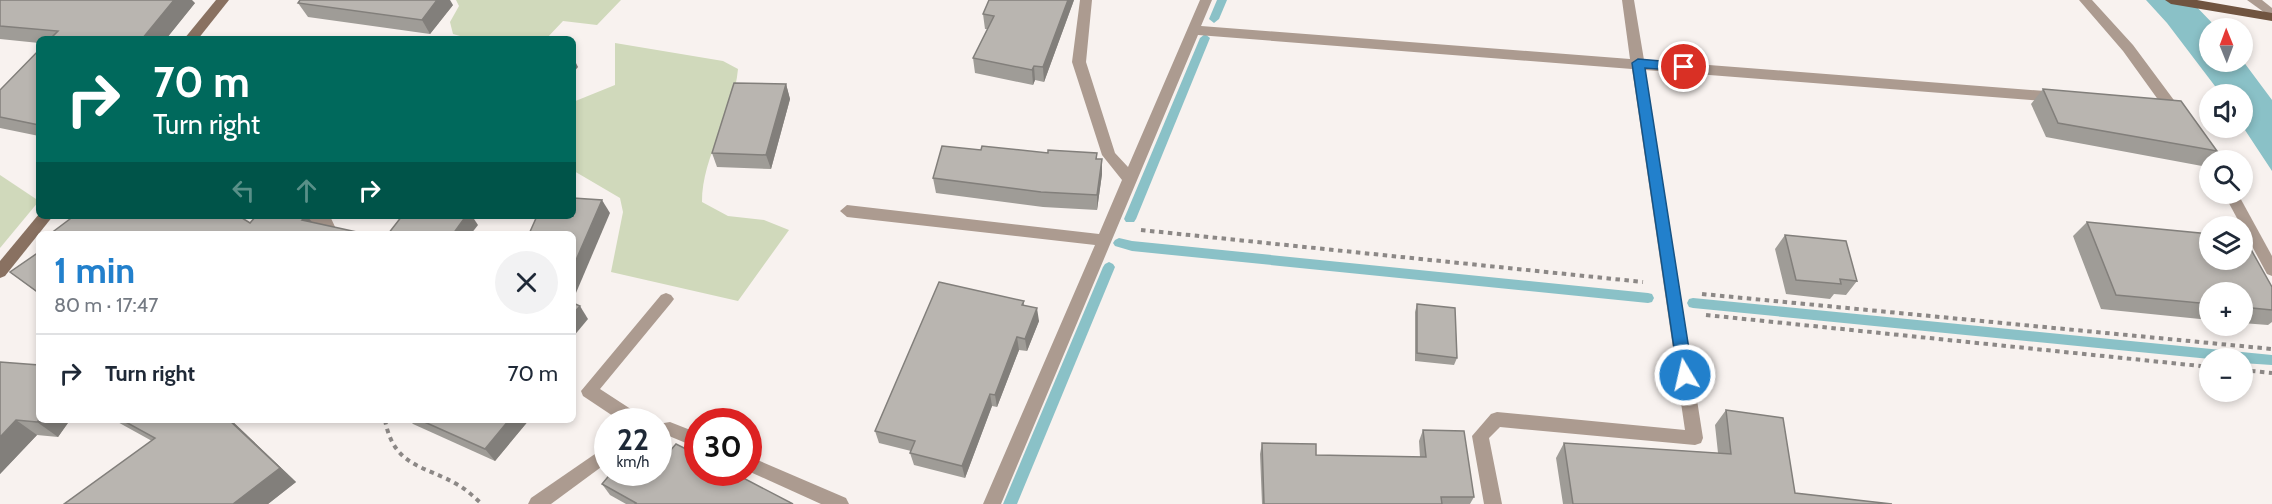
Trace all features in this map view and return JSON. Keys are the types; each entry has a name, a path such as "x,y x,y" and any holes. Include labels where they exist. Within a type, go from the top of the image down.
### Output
{"main road":[{"path":"193,36 223,0"},
{"path":"2171,0 2272,16"},
{"path":"0,272 44,219"}],"street":[{"path":"1086,0 1079,62 1109,155 1130,179"},
{"path":"992,504 1206,0"},
{"path":"1493,504 1480,436 1497,419 1695,438 1628,0"},
{"path":"2085,0 2128,48 2184,125"},
{"path":"2253,0 2272,16"},
{"path":"1193,30 2077,99"},
{"path":"2148,104 2171,106"},
{"path":"2236,204 2272,270"},
{"path":"847,211 1107,233"},
{"path":"322,219 325,220 329,229"},
{"path":"615,408 589,391 666,299"},
{"path":"537,504 594,462"},
{"path":"762,470 840,504"}],"path":[{"path":"1107,233 2272,349"},
{"path":"1676,312 2199,366"},
{"path":"2253,371 2272,373"},
{"path":"385,423 386,436 396,454 461,487 482,504"}],"green space":[{"path":"456,0 621,0 597,25 563,21 549,36 460,36 453,34 450,22 459,6"},
{"path":"615,43 723,61 738,69 731,103 707,168 702,202 728,216 764,220 789,230 738,301 611,272 623,212 620,198 576,172 576,101 615,85"},
{"path":"0,175 36,199 36,205 0,248"}],"water":[{"path":"2146,0 2190,0 2207,18 2199,18 2199,65"},
{"path":"2204,72 2251,72 2272,100 2272,171 2250,138 2253,138 2253,84 2213,84"}],"building":[{"path":"0,0 174,0 144,36 53,36 58,31 0,26"},
{"path":"300,0 437,0 422,20 298,3"},
{"path":"989,0 1068,0 1043,67 1034,66 1032,70 973,58 994,16 983,14"},
{"path":"36,53 36,124 0,117 0,90"},
{"path":"734,83 786,84 766,155 712,153"},
{"path":"2043,89 2181,101 2199,126 2199,138 2208,138 2216,150 2211,150 2058,123"},
{"path":"942,146 981,150 982,146 1048,153 1048,150 1097,153 1096,159 1102,159 1097,195 1041,192 933,178"},
{"path":"576,198 602,200 576,260 576,231 530,231 536,219 576,219"},
{"path":"70,219 244,219 250,223 253,219 303,219 352,231 54,231"},
{"path":"400,219 464,219 455,231 390,231"},
{"path":"2087,222 2199,233 2199,270 2253,270 2253,253 2272,287 2272,310 2253,308 2253,282 2199,282 2199,303 2116,295"},
{"path":"1785,235 1846,241 1857,281 1840,279 1841,284 1796,280"},
{"path":"36,254 36,291 10,272"},
{"path":"939,282 1024,301 1022,305 1037,308 1025,339 1017,337 995,395 990,394 962,466 910,453 915,441 875,431"},
{"path":"1417,304 1455,308 1457,358 1417,353"},
{"path":"0,362 36,365 36,422 16,420 0,437"},
{"path":"1726,410 1783,418 1795,493 1892,504 1573,504 1564,443 1731,454"},
{"path":"128,423 232,423 280,468 233,504 64,504 155,438"},
{"path":"427,423 507,423 485,449"},
{"path":"1423,430 1464,431 1474,497 1441,497 1442,504 1264,504 1262,443 1316,444 1316,455 1426,457"},
{"path":"676,444 684,448 684,486 759,486 793,504 635,504 606,486 672,486 672,449"}],"waterway":[{"path":"1214,19 1222,0"},
{"path":"1130,219 1205,38"},
{"path":"1119,243 1648,298"},
{"path":"1010,504 1109,267"},
{"path":"1693,303 2272,360"}],"route":[{"path":"1684,67 1638,63 1685,375"}]}
